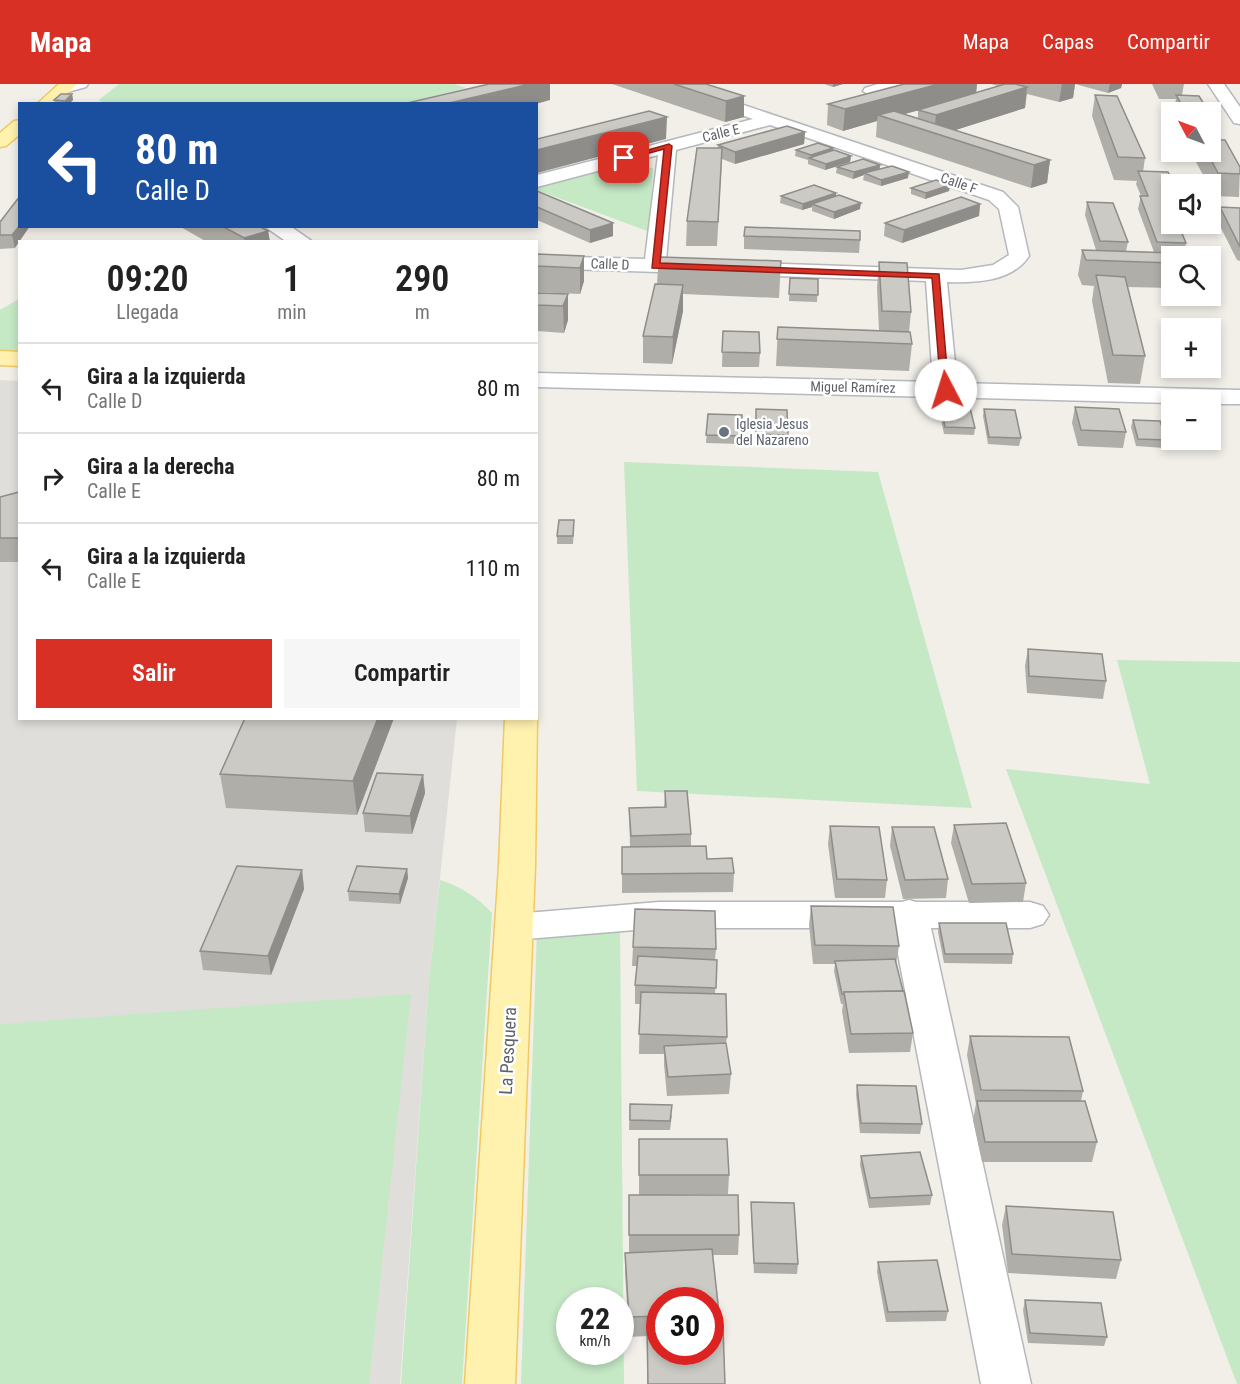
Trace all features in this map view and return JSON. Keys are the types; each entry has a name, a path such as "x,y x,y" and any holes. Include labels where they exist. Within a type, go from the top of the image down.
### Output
{"main road":[{"path":"48,102 71,85"},
{"path":"0,142 18,127"},
{"path":"0,358 18,359"},
{"name":"La Pesquera","path":"490,1384 514,927 521,720"}],"street":[{"name":"Calle F","path":"665,84 996,195 1008,207 1019,256 1014,264 981,274 936,276"},
{"path":"871,91 896,84"},
{"path":"1215,84 1240,119"},
{"name":"Calle E","path":"538,181 774,119"},
{"path":"655,266 669,146"},
{"path":"601,164 666,166"},
{"path":"278,228 299,240"},
{"name":"Calle D","path":"538,262 936,276"},
{"path":"936,276 946,390"},
{"name":"Miguel Ramírez","path":"538,380 1240,397"},
{"path":"514,927 659,915 909,913 1030,915"},
{"path":"909,913 1006,1384"}],"shaded area":[{"path":"0,380 18,381 18,720 457,720 429,981 400,1384 0,1384"}],"green space":[{"path":"119,84 454,84 466,88 409,102 102,102 99,100"},
{"path":"605,168 653,168 650,232 538,190 538,187"},
{"path":"18,300 18,353 0,352 0,310"},
{"path":"624,462 878,472 972,808 637,791"},
{"path":"1117,660 1240,662 1240,1384 1237,1384 1006,769 1150,784"},
{"path":"440,880 468,893 492,913 462,1384 401,1384 429,981"},
{"path":"620,931 623,1287 556,1287 556,1365 624,1365 624,1384 521,1384 537,932"},
{"path":"411,994 369,1384 0,1384 0,1024"}],"building":[{"path":"489,84 530,84 454,102 412,102"},
{"path":"674,84 706,84 744,96 726,101"},
{"path":"904,84 939,84 845,109 828,104"},
{"path":"1005,84 1027,87 936,115 918,110"},
{"path":"61,94 72,94 65,101 54,100"},
{"path":"1095,95 1117,96 1145,158 1118,157"},
{"path":"1176,95 1199,96 1203,102 1180,102"},
{"path":"649,111 667,117 538,150 538,139"},
{"path":"894,111 1050,160 1034,165 878,115"},
{"path":"787,126 805,132 735,152 718,145"},
{"path":"1221,140 1225,140 1240,167 1240,174 1218,173 1212,162 1221,162"},
{"path":"818,143 833,148 811,155 796,150"},
{"path":"697,148 722,148 718,222 687,221"},
{"path":"834,150 851,156 826,164 809,158"},
{"path":"863,159 880,165 854,172 837,167"},
{"path":"892,166 909,172 881,180 864,173"},
{"path":"1138,171 1168,172 1169,174 1161,174 1161,234 1182,234 1186,243 1157,242 1140,196 1148,196"},
{"path":"936,180 950,185 926,193 911,188"},
{"path":"814,185 836,193 803,204 781,196"},
{"path":"538,191 613,223 590,230 538,207"},
{"path":"839,195 861,203 834,212 812,204"},
{"path":"961,197 980,204 904,230 885,223"},
{"path":"18,199 18,228 12,235 0,235 0,222"},
{"path":"1087,202 1113,203 1128,242 1100,241"},
{"path":"1221,207 1240,208 1240,247 1221,209"},
{"path":"745,227 860,231 860,240 744,236"},
{"path":"226,228 263,228 268,231 244,238"},
{"path":"1082,250 1161,253 1161,263 1086,260"},
{"path":"538,254 584,256 580,268 538,266"},
{"path":"660,257 781,261 780,272 658,268"},
{"path":"879,262 907,263 911,312 882,311"},
{"path":"1096,275 1125,277 1145,356 1113,355"},
{"path":"790,278 818,279 818,295 789,294"},
{"path":"655,284 683,285 673,337 643,336"},
{"path":"538,293 568,294 563,306 538,305"},
{"path":"778,327 910,332 912,344 777,339"},
{"path":"723,331 759,332 760,353 722,352"},
{"path":"941,407 970,408 975,428 945,427"},
{"path":"1075,407 1119,409 1126,432 1081,430"},
{"path":"756,409 787,410 788,435 756,434"},
{"path":"984,409 1015,410 1021,438 989,437"},
{"name":"Iglesia Jesus del Nazareno","path":"708,414 742,415 742,436 706,435"},
{"path":"1133,420 1160,421 1161,440 1138,439"},
{"path":"18,492 18,538 0,538 0,497"},
{"path":"559,520 574,520 573,536 557,536"},
{"path":"1028,649 1102,654 1106,681 1029,676"},
{"path":"244,720 377,720 353,781 220,774"},
{"path":"377,773 423,775 410,816 363,813"},
{"path":"665,791 687,791 691,834 631,836 629,808 666,807"},
{"path":"1006,823 1026,883 972,884 954,825"},
{"path":"830,826 879,827 887,880 837,879"},
{"path":"892,827 934,827 948,879 905,880"},
{"path":"706,846 707,859 732,858 734,873 622,874 622,847"},
{"path":"237,866 302,870 268,956 200,951"},
{"path":"357,866 407,869 399,894 348,891"},
{"path":"811,906 893,907 899,946 815,945"},
{"path":"635,909 715,911 716,949 633,947"},
{"path":"939,923 1006,923 1013,954 945,954"},
{"path":"638,956 717,960 716,988 635,985"},
{"path":"895,959 903,991 844,992 842,994 835,961"},
{"path":"904,991 913,1033 851,1034 844,992"},
{"path":"641,992 726,994 727,1037 639,1034"},
{"path":"970,1036 1069,1037 1083,1091 981,1090"},
{"path":"726,1043 731,1074 668,1077 664,1046"},
{"path":"857,1085 916,1086 922,1124 861,1123"},
{"path":"977,1101 1085,1101 1097,1142 985,1142"},
{"path":"630,1104 672,1105 670,1121 630,1120"},
{"path":"639,1139 727,1139 729,1175 639,1175"},
{"path":"920,1152 932,1195 870,1198 861,1156"},
{"path":"629,1195 738,1195 739,1235 629,1235"},
{"path":"751,1202 794,1203 798,1264 754,1263"},
{"path":"1006,1206 1113,1212 1121,1260 1012,1254"},
{"path":"712,1249 716,1287 646,1287 646,1316 634,1317 634,1287 627,1287 625,1253"},
{"path":"937,1260 948,1311 888,1312 878,1262"},
{"path":"1025,1300 1101,1303 1107,1337 1030,1333"},
{"path":"724,1356 725,1384 648,1384 648,1365 724,1365"}],"place":[{"name":"Iglesia Jesus del Nazareno","path":"724,432"}],"route":[{"path":"624,158 669,146 655,266 936,276 946,390"}]}
